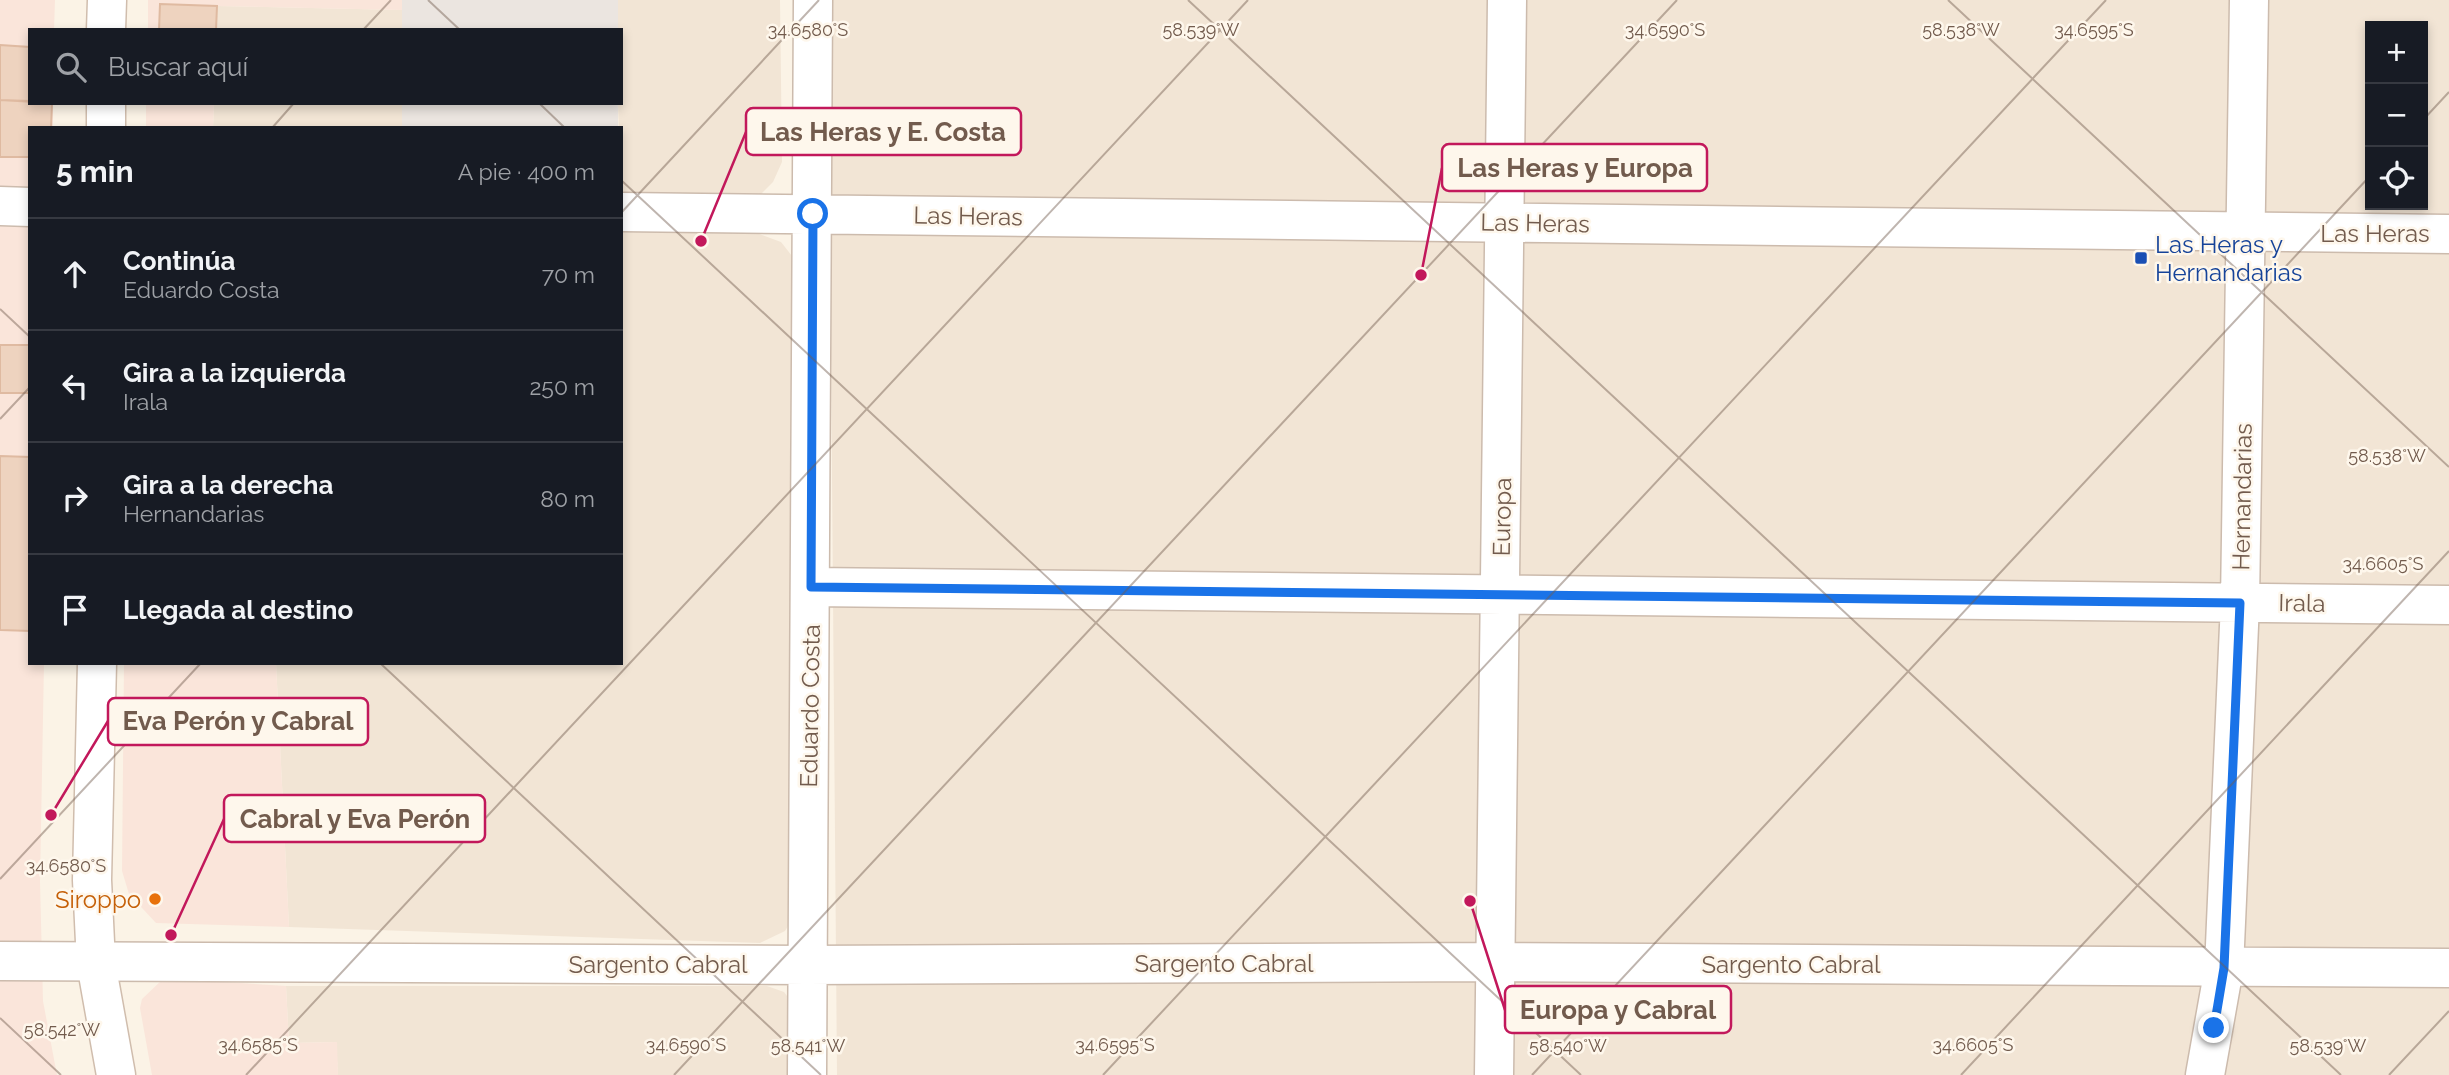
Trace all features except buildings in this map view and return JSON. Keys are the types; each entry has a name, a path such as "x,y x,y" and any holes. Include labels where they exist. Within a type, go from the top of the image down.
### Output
{"street":[{"path":"106,28 107,0"},
{"name":"Eduardo Costa","path":"807,1075 813,0"},
{"name":"Europa","path":"1494,1075 1507,0"},
{"name":"Hernandarias","path":"2205,1075 2224,968 2240,603 2249,0"},
{"path":"106,105 106,126"},
{"path":"0,206 28,207"},
{"name":"Las Heras","path":"623,212 2449,234"},
{"name":"Irala","path":"811,587 2449,605"},
{"path":"97,665 92,880 96,963 116,1075"},
{"name":"Sargento Cabral","path":"0,961 807,965 1495,962 2449,968"}],"shaded area":[{"path":"0,0 55,0 54,28 28,28 28,105 53,105 53,126 28,126 28,665 44,665 40,882 43,1001 57,1075 0,1075"},
{"path":"148,0 402,0 402,10 217,6 216,28 148,28"},
{"path":"402,0 618,0 618,28 402,28"},
{"path":"618,0 780,0 782,162 773,182 761,194 746,200 623,194 623,126 619,126 618,105 623,105 623,28 618,28"},
{"path":"828,0 2449,0 2449,1075 837,1075"},
{"path":"217,6 402,10 402,28 216,28"},
{"path":"146,105 214,105 213,126 146,126"},
{"path":"214,105 402,105 402,126 213,126"},
{"path":"402,105 618,105 618,126 402,126"},
{"path":"623,230 754,232 781,242 792,256 799,275 795,915 785,931 760,943 289,927 276,665 623,665"},
{"path":"124,665 276,665 289,927 156,923 129,894 122,871"},
{"path":"162,980 286,986 289,1043 337,1042 338,1075 152,1075 140,1008 142,999"},
{"path":"286,986 767,986 784,992 794,1005 794,1075 338,1075 336,1042 289,1043"}],"place":[{"name":"Las Heras y E. Costa","path":"701,241"},
{"name":"Las Heras y Hernandarias","path":"2141,258"},
{"name":"Las Heras y Europa","path":"1421,275"},
{"name":"Eva Perón y Cabral","path":"51,815"},
{"name":"Siroppo","path":"155,899"},
{"name":"Europa y Cabral","path":"1470,901"},
{"name":"Cabral y Eva Perón","path":"171,935"}],"route":[{"path":"813,214 811,587 2240,603 2224,968 2214,1028"}]}
